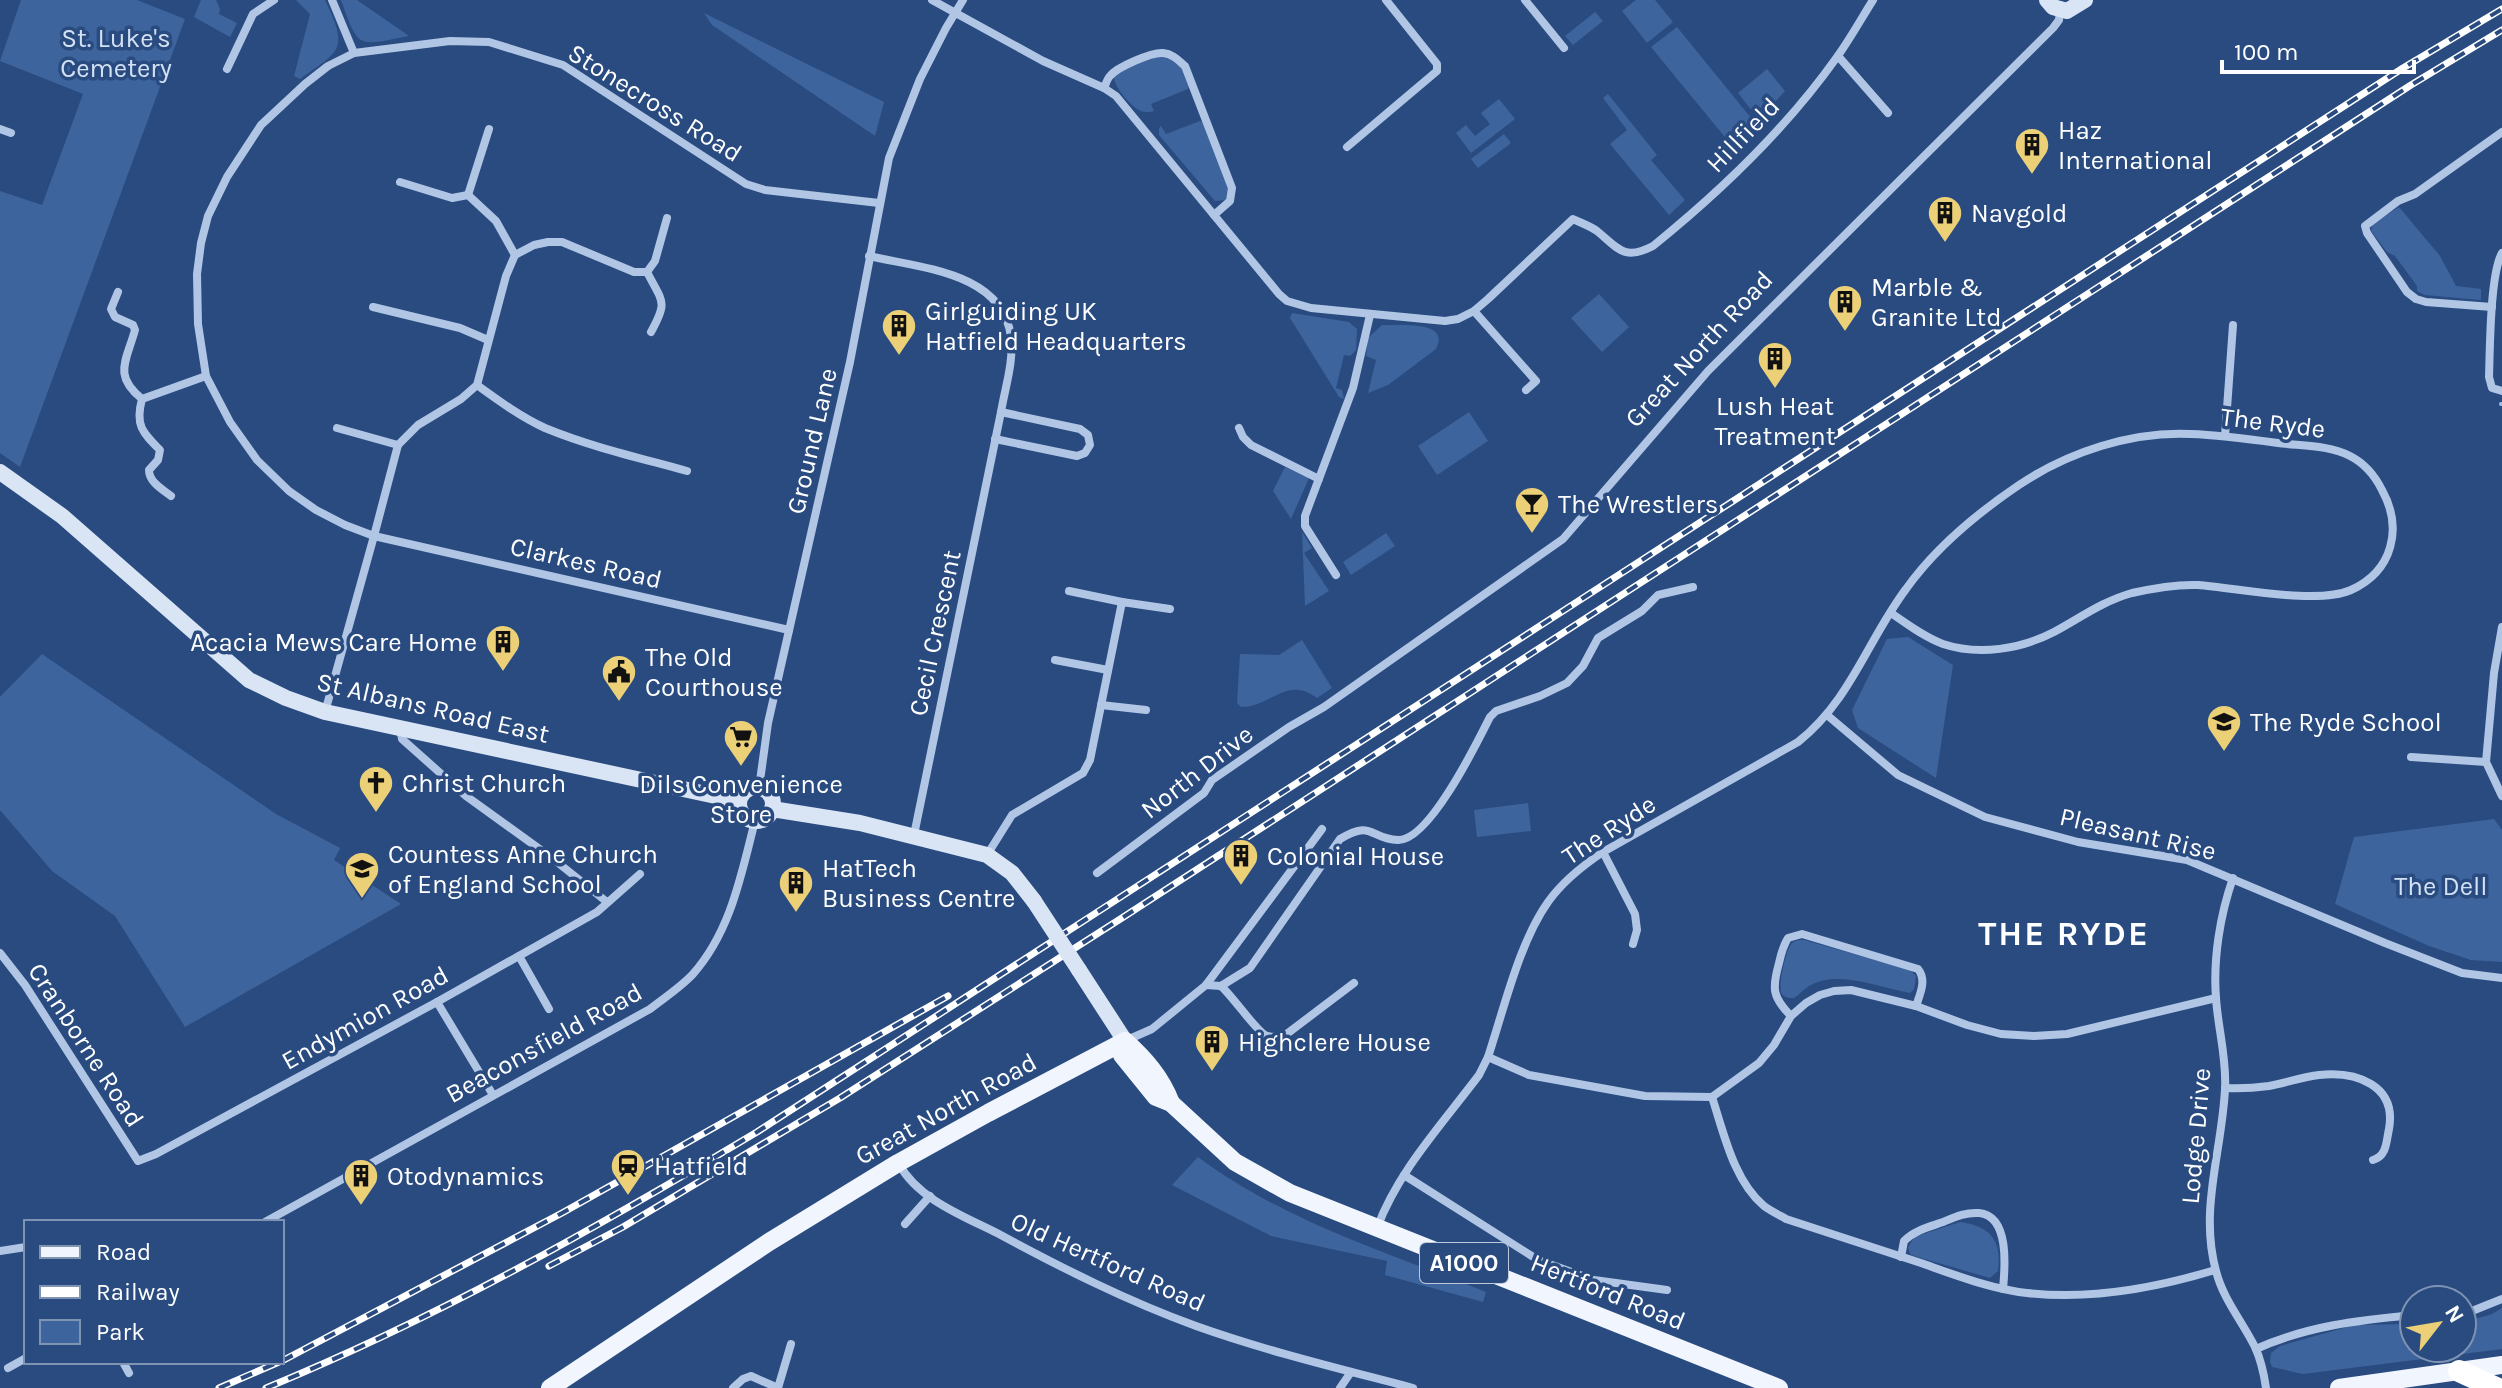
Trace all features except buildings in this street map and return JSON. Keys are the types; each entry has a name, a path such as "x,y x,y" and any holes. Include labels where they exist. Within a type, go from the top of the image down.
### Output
{"highway":[{"path":"2459,1371 2496,1388"}],"main road":[{"name":"Great North Road","path":"2053,5 2067,11 2085,0"},
{"name":"St Albans Road East","path":"0,472 62,516 249,680 286,698 325,712 739,801"},
{"path":"759,788 772,798 772,809 768,817 755,821 744,817 739,801 747,790 759,788"},
{"path":"772,809 860,823 987,855 1012,873 1034,901 1125,1041"},
{"name":"Great North Road","path":"550,1388 769,1242 898,1163 1125,1041"},
{"name":"Hertford Road","path":"1125,1041 1122,1055 1156,1097 1171,1103 1235,1162 1290,1193 1779,1388"},
{"path":"2339,1388 2502,1365"}],"street":[{"path":"227,69 253,14 274,0"},
{"path":"332,0 354,53"},
{"path":"932,0 1043,61 1116,96 1287,301 1311,308 1445,321 1474,311 1536,381 1526,390"},
{"name":"Ground Lane","path":"759,788 768,723 850,362 889,158 926,66 963,0"},
{"path":"1347,147 1437,71 1437,64 1386,0"},
{"path":"1525,0 1564,48"},
{"name":"Hillfield","path":"1474,311 1573,219 1594,229 1617,250 1631,254 1642,252 1665,236 1753,156 1801,104 1838,56 1873,0"},
{"name":"Great North Road","path":"1324,707 1563,539 1708,371 2053,28 2059,20 2053,5"},
{"name":"Stonecross Road","path":"374,536 316,510 257,460 230,422 206,376 198,324 197,274 201,243 208,216 227,177 261,125 328,66 354,53 450,41 489,42 563,65 746,184 765,190 879,203"},
{"path":"1104,88 1110,76 1119,69 1154,53 1176,57 1185,66 1232,188 1230,201 1214,215"},
{"path":"1838,56 1888,113"},
{"path":"0,129 11,133"},
{"path":"468,195 489,129"},
{"path":"2492,307 2416,299 2407,292 2365,226 2502,132"},
{"path":"400,182 452,198 468,195"},
{"path":"468,195 496,221 515,255"},
{"path":"647,272 655,261 667,218"},
{"path":"325,712 398,445 418,425 461,399 477,385 506,276 515,255 534,245 562,242 634,272 647,272"},
{"path":"2502,253 2497,263 2492,307 2489,377 2492,388 2502,391"},
{"name":"Cecil Crescent","path":"869,256 964,278 985,290 1004,313 1011,337 1001,412 914,835"},
{"path":"647,272 663,306 661,317 651,332"},
{"path":"118,292 111,309 115,317 133,325 135,330 124,378 129,388 142,399"},
{"path":"373,307 460,328 488,340"},
{"path":"1336,575 1305,526 1305,516 1353,388 1370,315"},
{"path":"2225,436 2233,325"},
{"path":"142,399 206,376"},
{"path":"477,385 505,406 544,427 595,446 687,471"},
{"path":"142,399 137,415 141,429 160,450 160,456 148,474 171,496"},
{"path":"995,439 1077,456 1085,453 1090,445 1088,435 1080,429 1001,412"},
{"path":"337,428 398,445"},
{"path":"1239,428 1251,445 1319,479"},
{"name":"The Ryde","path":"1377,1229 1404,1175 1479,1075 1535,923 1561,887 1579,868 1603,852 1798,742 1839,702 1891,613 1906,589 1952,536 1986,508 2042,471 2073,457 2144,436 2188,433 2331,449 2351,456 2370,471 2391,506 2395,525 2390,554 2381,569 2365,583 2349,591 2323,597 2195,585 2156,587 2115,598 2052,633 2022,645 1995,649 1968,649 1944,644 1925,636 1891,613"},
{"name":"Clarkes Road","path":"374,536 789,630"},
{"path":"1206,985 1221,986 1250,968 1340,839 1353,831 1366,829 1385,838 1399,840 1418,833 1446,795 1496,711 1567,683 1583,666 1598,638 1642,611 1658,595 1693,587"},
{"path":"1069,591 1170,609"},
{"path":"987,855 1012,815 1083,773 1090,760 1122,602"},
{"path":"2502,627 2486,762 2502,796"},
{"path":"1055,660 1108,670"},
{"path":"1101,705 1146,710"},
{"name":"North Drive","path":"1097,873 1204,793 1212,780 1324,707"},
{"name":"Pleasant Rise","path":"1827,715 1898,775 1985,817 2078,842 2187,860 2462,973 2502,978"},
{"path":"400,727 402,739 466,796 607,902"},
{"path":"2411,757 2486,762"},
{"name":"Beaconsfield Road","path":"269,1220 650,1009 692,975 715,943 731,911 755,821"},
{"name":"Great North Road","path":"1125,1041 1152,1029 1206,985 1322,829"},
{"path":"1603,852 1635,914 1637,930 1633,944"},
{"name":"Endymion Road","path":"138,1161 437,1002 597,912 640,874"},
{"name":"Lodge Drive","path":"2233,878 2226,896 2215,964 2225,1088 2209,1205 2209,1235 2215,1270 2223,1292 2256,1349 2266,1388"},
{"path":"1791,1016 1775,997 1773,982 1784,944 1788,938 1802,934 1918,969 1923,981 1916,1006"},
{"name":"Cranborne Road","path":"0,953 25,985 138,1161"},
{"path":"519,956 549,1009"},
{"path":"1221,986 1235,998 1264,1034 1274,1038 1284,1036 1354,983"},
{"path":"1488,1057 1529,1075 1645,1096 1712,1097 1759,1063 1791,1016 1806,1003 1834,991 1851,990 1916,1006 2001,1034 2034,1036 2067,1034 2216,998"},
{"path":"437,1002 493,1095"},
{"path":"2225,1088 2258,1087 2321,1075 2350,1077 2371,1084 2386,1097 2391,1116 2384,1152 2380,1158 2373,1160"},
{"path":"1712,1097 1738,1171 1749,1190 1765,1207 1786,1219 2003,1289 2028,1293 2073,1295 2174,1282 2215,1270"},
{"name":"Old Hertford Road","path":"898,1163 915,1185 930,1196 1109,1290 1196,1326 1413,1388"},
{"path":"1404,1175 1538,1260 1594,1280 1667,1290"},
{"path":"905,1224 930,1196"},
{"path":"1901,1257 1904,1241 1918,1231 1963,1214 1987,1215 1995,1221 2003,1244 2003,1289"},
{"path":"0,1251 24,1247"},
{"path":"2478,1309 2502,1299"},
{"path":"2256,1349 2297,1332 2398,1317"},
{"path":"733,1388 751,1376 778,1388 791,1344"},
{"path":"8,1368 24,1359"},
{"path":"124,1364 129,1373"},
{"path":"1340,1388 1351,1372"}],"green space":[{"name":"St. Luke's Cemetery","path":"21,0 137,0 185,19 20,467 0,453 0,191 42,205 83,94 0,61"},
{"path":"201,0 216,0 219,14 237,23 230,37 194,17"},
{"path":"296,0 325,0 338,39 332,54 300,79 294,76 310,14"},
{"path":"341,0 357,0 409,36 379,42 362,40 352,28"},
{"path":"1636,0 1655,0 1673,22 1647,43 1622,11"},
{"path":"1595,12 1603,21 1573,45 1565,36"},
{"path":"704,13 884,102 875,136 712,25"},
{"path":"1677,27 1756,124 1733,147 1651,47"},
{"path":"1158,56 1178,64 1190,83 1188,89 1151,104 1154,111 1143,112 1123,96 1114,76"},
{"path":"1767,69 1785,91 1759,120 1738,93"},
{"path":"1608,94 1657,155 1651,160 1685,200 1669,215 1610,144 1627,130 1603,98"},
{"path":"1499,99 1515,119 1471,153 1456,133 1466,125 1475,136 1490,124 1481,113"},
{"path":"1200,121 1205,124 1230,193 1226,200 1215,201 1159,135 1161,126 1166,134"},
{"path":"1504,134 1511,143 1478,168 1471,159"},
{"path":"2399,207 2440,256 2456,286 2481,289 2481,300 2425,295 2417,291 2417,286 2395,256 2387,252 2371,231 2373,223"},
{"path":"1599,294 1629,327 1602,352 1571,318"},
{"path":"1292,313 1349,322 1357,329 1356,350 1350,356 1344,355 1336,388 1342,390 1344,399 1339,397 1290,318"},
{"path":"1382,325 1421,326 1436,333 1439,340 1436,349 1388,385 1368,393 1376,360 1366,356 1368,338"},
{"path":"1469,412 1488,441 1437,475 1418,446"},
{"path":"1285,467 1309,478 1291,519 1273,491"},
{"path":"1302,532 1312,548 1304,553 1329,591 1305,606"},
{"path":"1386,533 1395,546 1351,575 1343,562"},
{"path":"1908,637 1953,665 1936,778 1858,728 1852,710 1887,639"},
{"path":"1302,640 1332,688 1317,698 1306,692 1288,691 1252,706 1241,707 1237,703 1240,654 1279,655"},
{"path":"42,654 276,814 340,848 334,860 401,904 185,1027 115,916 52,871 0,810 0,697"},
{"path":"1528,803 1531,831 1477,837 1474,810"},
{"name":"The Dell","path":"2494,819 2502,830 2502,962 2471,960 2429,946 2335,904 2354,837"},
{"path":"1804,940 1910,970 1916,976 1914,989 1910,993 1859,981 1833,979 1809,986 1794,998 1786,997 1782,994 1781,984 1787,953 1792,943"},
{"path":"1198,1157 1265,1199 1337,1234 1486,1292 1483,1302 1385,1275 1387,1261 1271,1236 1172,1185"},
{"path":"1960,1222 1986,1231 1996,1243 1998,1271 1990,1278 1911,1255 1908,1248 1914,1237"},
{"path":"2502,1308 2502,1349 2478,1352 2478,1318"},
{"path":"2398,1324 2398,1362 2303,1374 2272,1367 2271,1353 2280,1346 2354,1325"}],"railway":[{"path":"266,1388 455,1301 637,1202 757,1132 2403,68 2502,9"},
{"path":"549,1266 623,1227 840,1098 2411,85 2502,30"},
{"path":"284,1360 562,1213 948,996"},
{"path":"219,1388 274,1364"}],"place":[{"name":"Haz International","path":"2032,176"},
{"name":"Navgold","path":"1945,244"},
{"name":"Marble & Granite Ltd","path":"1845,333"},
{"name":"Girlguiding UK Hatfield Headquarters","path":"899,357"},
{"name":"Lush Heat Treatment","path":"1775,390"},
{"name":"The Wrestlers","path":"1532,535"},
{"name":"Acacia Mews Care Home","path":"503,673"},
{"name":"The Old Courthouse","path":"619,703"},
{"name":"The Ryde School","path":"2224,753"},
{"name":"Dils Convenience Store","path":"741,768"},
{"name":"Christ Church","path":"376,814"},
{"name":"Colonial House","path":"1241,887"},
{"name":"Countess Anne Church of England School","path":"362,900"},
{"name":"HatTech Business Centre","path":"796,914"},
{"name":"Highclere House","path":"1212,1073"},
{"name":"Hatfield","path":"628,1197"},
{"name":"Otodynamics","path":"361,1207"}],"district":[{"name":"THE RYDE","path":"2064,934"}]}
